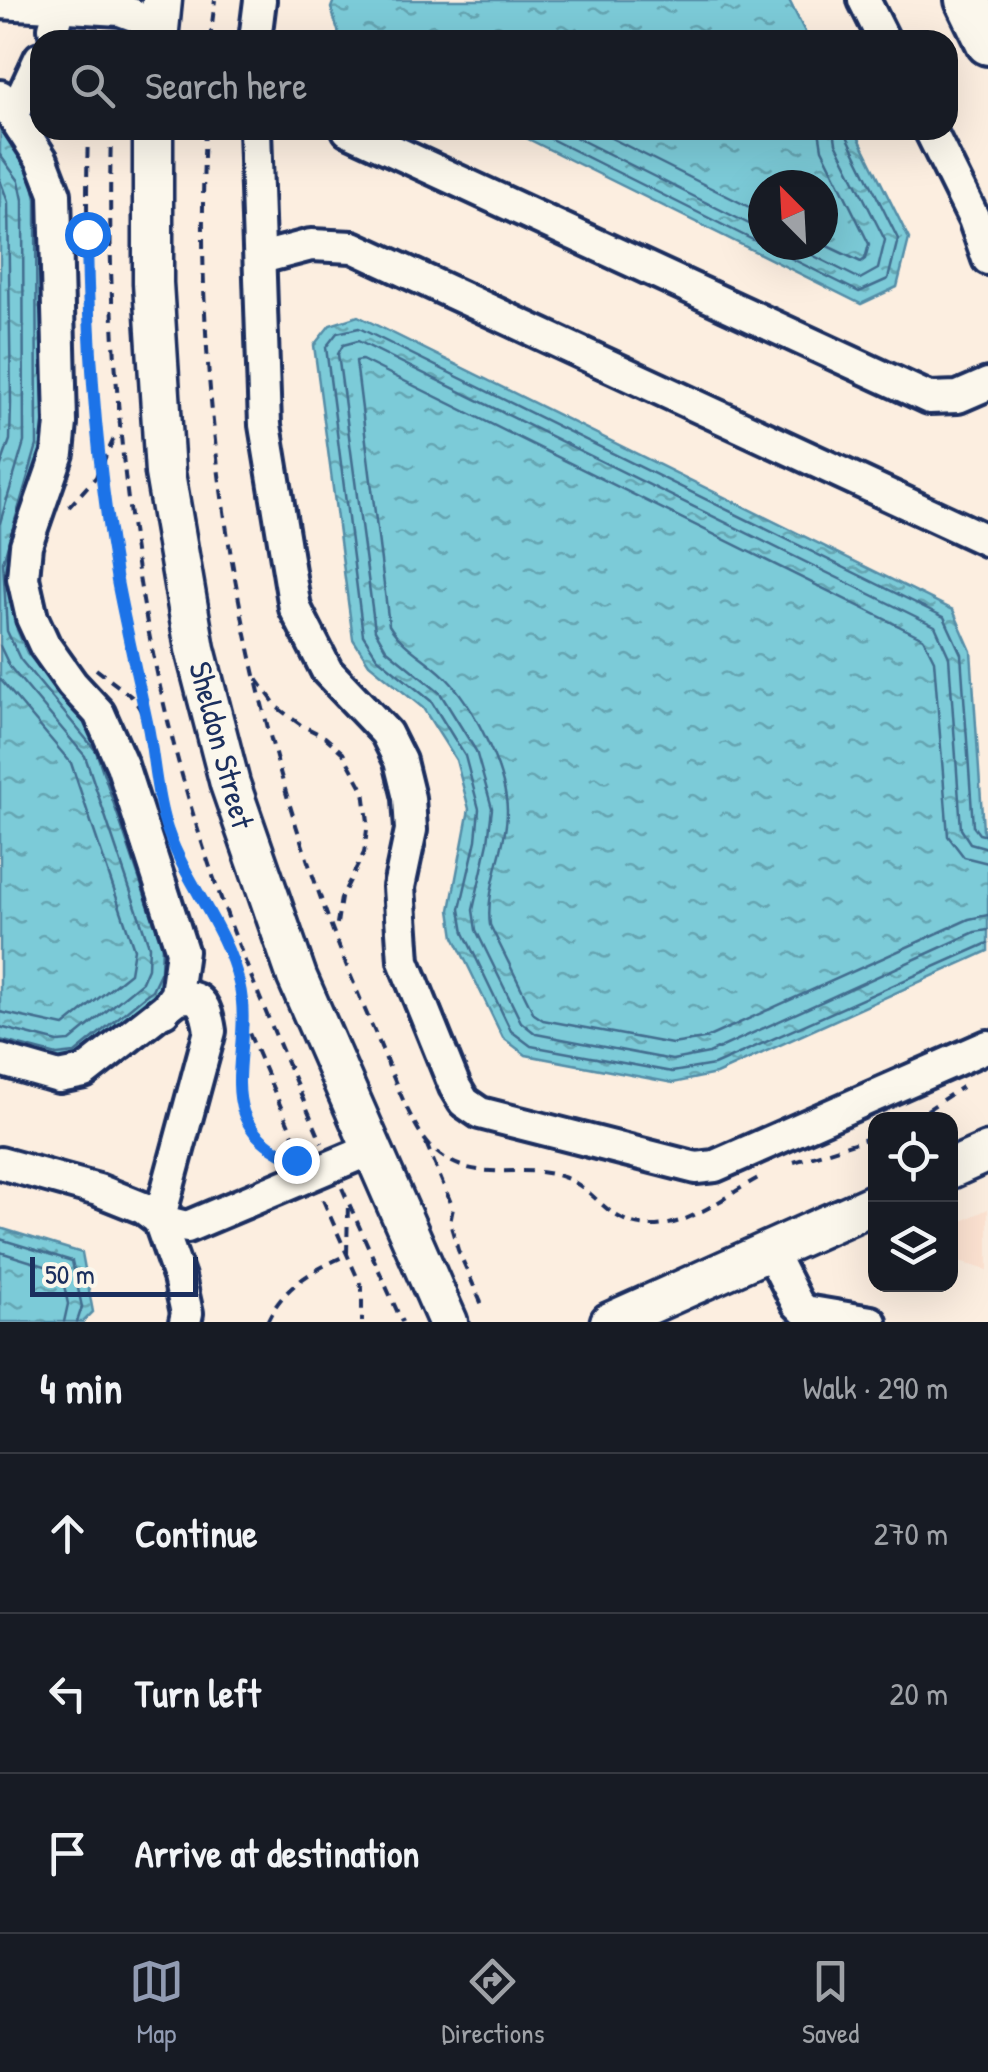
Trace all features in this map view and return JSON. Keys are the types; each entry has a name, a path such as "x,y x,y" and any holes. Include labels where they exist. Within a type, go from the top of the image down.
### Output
{"highway":[{"path":"968,0 988,43"}],"main road":[{"name":"Sheldon Street","path":"153,140 153,283 165,473 196,649 230,784 297,978 448,1322"},
{"path":"958,1165 988,1152"},
{"path":"627,1319 868,1206"}],"lane":[{"path":"256,30 260,0"},
{"path":"864,0 879,30"},
{"path":"0,3 55,29 130,12 160,22"},
{"path":"0,82 21,80 30,71"},
{"path":"30,74 7,106 49,172 56,194 62,400 58,454 33,519 23,578 32,618 45,646 99,713 112,741 182,951 207,1011 210,1032 159,1220 179,1277 187,1312 185,1322"},
{"path":"251,140 260,258 265,425 294,608 327,671 386,733 400,762 410,798 411,830 399,886 404,961 454,1087 464,1102 480,1114 696,1168 714,1166 988,1046"},
{"path":"370,140 929,398 958,397 988,384"},
{"path":"935,140 974,219 988,260"},
{"path":"260,258 311,245 353,247 988,541"},
{"path":"164,1011 176,994 182,951"},
{"path":"0,1060 59,1077 84,1072 177,999 188,996 200,1000"},
{"path":"0,1162 98,1190 143,1208 159,1220 186,1227 372,1149"},
{"path":"770,1250 805,1311 871,1322"}],"path":[{"path":"211,30 215,0"},
{"path":"88,140 87,280 102,468 117,579 156,787"},
{"path":"64,514 102,468 119,427"},
{"path":"87,662 132,697 146,718"},
{"path":"255,676 278,708 334,744 351,764 364,791 368,822 364,853 341,898 335,935"},
{"path":"180,861 221,935 239,982 242,1022 237,1082 243,1112 265,1144 296,1160"},
{"path":"924,1112 969,1083"},
{"path":"424,1139 444,1180 453,1208 450,1223 458,1250 482,1305"},
{"path":"267,1322 278,1302 301,1279 347,1255 348,1200"}],"shaded area":[{"path":"988,1209 988,1270 958,1262 958,1223"}],"water":[{"path":"334,0 789,0 804,30 338,30 331,8"},
{"path":"0,117 40,171 47,447 13,564 17,630 27,653 95,731 172,942 160,996 79,1063 57,1065 0,1049"},
{"path":"530,140 860,140 909,239 897,287 861,304 772,260 838,260 838,170 748,170 748,248"},
{"path":"358,316 953,610 971,651 983,830 988,842 988,951 716,1074 673,1083 526,1055 503,1038 454,937 450,910 469,809 456,760 423,708 369,664 353,639 314,345 330,325"},
{"path":"0,1228 82,1253 93,1312 83,1322 0,1322"}],"route":[{"path":"87,234 98,444 117,579 160,805 173,849 221,935 239,982 242,1022 237,1082 243,1112 265,1144 296,1160"}]}
